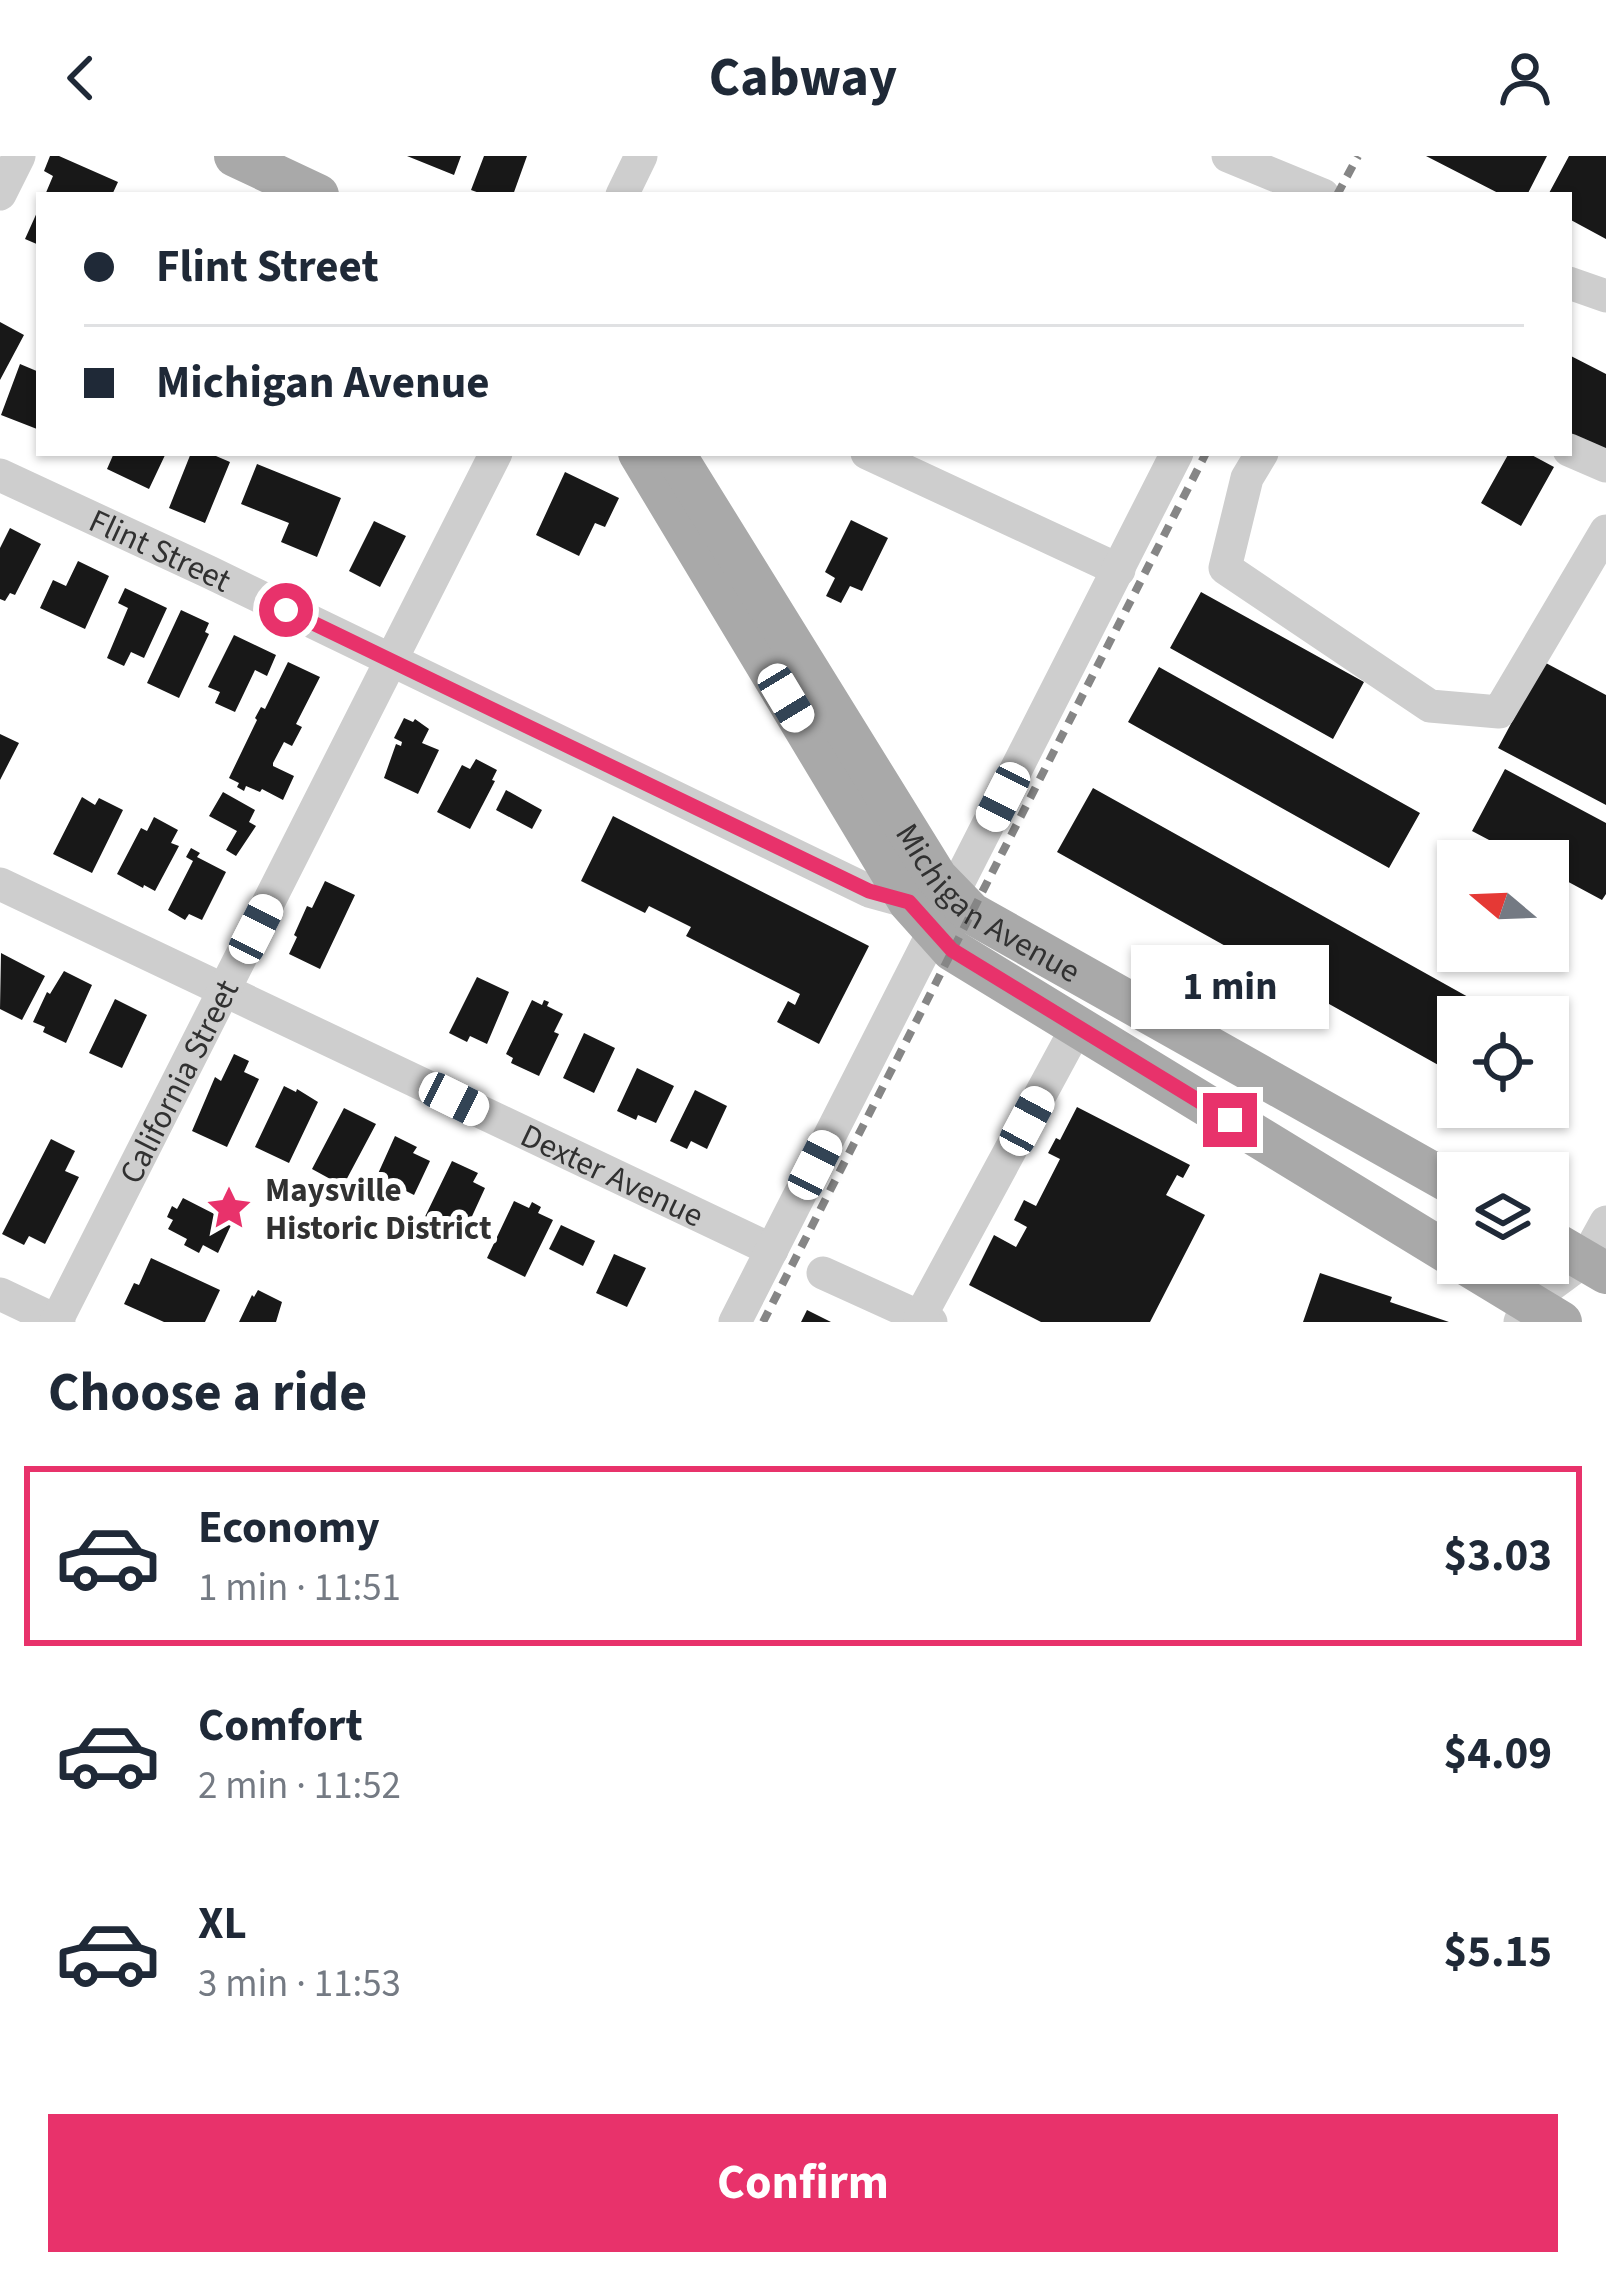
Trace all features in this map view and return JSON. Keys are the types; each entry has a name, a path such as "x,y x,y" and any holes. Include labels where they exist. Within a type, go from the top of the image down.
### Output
{"main road":[{"path":"235,156 312,192"},
{"name":"Michigan Avenue","path":"641,456 932,909 952,950 1437,1246"},
{"name":"Michigan Avenue","path":"676,456 937,878 932,909"},
{"name":"Michigan Avenue","path":"932,909 970,914 1437,1175"},
{"name":"Michigan Avenue","path":"1493,1284 1536,1315"}],"street":[{"path":"0,194 19,156"},
{"path":"623,192 640,156"},
{"path":"1228,156 1288,189"},
{"path":"1572,284 1606,296"},
{"path":"1572,451 1606,466"},
{"name":"California Street","path":"57,1322 494,456"},
{"path":"873,456 1119,570"},
{"path":"735,1322 932,909 1119,570 1176,456"},
{"path":"1260,456 1247,478 1225,568 1430,706 1499,712 1606,531"},
{"name":"Flint Street","path":"0,475 869,891 932,909"},
{"name":"Dexter Avenue","path":"0,884 772,1250"},
{"path":"823,1273 926,1320 1077,1027"},
{"path":"1536,1315 1595,1266 1606,1222"},
{"path":"0,1294 57,1322"}],"building":[{"path":"50,156 59,156 118,182 113,192 46,192 53,176 44,171"},
{"path":"407,156 461,156 454,175"},
{"path":"484,156 527,156 514,192 471,190"},
{"path":"1426,156 1547,156 1529,192 1496,192"},
{"path":"1569,156 1606,156 1606,239 1572,221 1572,192 1550,192"},
{"path":"36,215 36,244 25,239"},
{"path":"0,322 24,335 0,380"},
{"path":"1572,357 1606,374 1606,460 1572,442"},
{"path":"20,364 36,371 36,429 1,415"},
{"path":"113,456 165,456 149,489 107,469"},
{"path":"190,456 216,456 230,462 205,523 169,508"},
{"path":"1507,456 1534,456 1554,467 1521,526 1481,503"},
{"path":"257,464 341,498 317,557 281,542 289,523 241,504"},
{"path":"565,472 619,498 605,527 595,523 579,556 536,535"},
{"path":"851,520 888,538 862,591 850,586 841,603 826,596 835,578 825,572"},
{"path":"374,521 406,536 380,587 349,571"},
{"path":"10,528 41,544 15,595 10,593 5,601 0,599 0,548"},
{"path":"78,561 109,576 85,629 40,608 53,580 66,586"},
{"path":"125,588 167,608 144,658 131,652 124,666 107,658 128,608 118,603"},
{"path":"1201,592 1364,682 1333,739 1170,648"},
{"path":"181,610 209,623 205,632 209,634 179,698 147,683"},
{"path":"234,635 276,655 267,676 255,670 235,712 215,703 220,692 208,687"},
{"path":"288,662 320,677 296,724 302,727 292,746 284,742 273,763 294,776 283,800 262,789 246,786 244,791 229,778 255,718 261,707 265,709"},
{"path":"1544,662 1606,695 1606,805 1498,748"},
{"path":"1159,667 1420,813 1389,868 1128,722"},
{"path":"404,718 429,729 422,743 439,750 418,794 384,778 396,744 401,746 394,738"},
{"path":"0,734 19,743 0,780"},
{"path":"476,759 497,770 470,829 437,812 462,765 470,769"},
{"path":"1505,769 1606,823 1606,894 1602,900 1569,882 1569,840 1489,840 1472,831"},
{"path":"1093,788 1466,996 1437,996 1437,1064 1057,852"},
{"path":"506,790 542,810 532,829 496,810"},
{"path":"223,792 255,810 249,822 256,826 236,856 226,850 237,831 209,816"},
{"path":"82,797 95,805 99,798 123,810 92,873 53,854"},
{"path":"613,816 869,946 819,1044 777,1022 788,1001 795,1005 800,994 686,936 691,927 649,906 645,913 581,881"},
{"path":"154,817 178,830 171,843 179,846 155,891 117,874 141,828 147,831"},
{"path":"191,848 200,853 197,857 226,872 202,920 189,914 185,920 168,910 193,861 186,857"},
{"path":"325,881 355,895 320,969 289,954 307,906 312,908"},
{"path":"1,953 45,976 22,1020 0,1009"},
{"path":"64,971 92,985 66,1043 33,1022 47,992"},
{"path":"477,977 509,992 487,1044 470,1036 467,1042 449,1033"},
{"path":"115,999 147,1015 122,1068 89,1053"},
{"path":"532,1000 542,1005 544,1000 549,1002 547,1006 563,1014 539,1076 511,1063 513,1058 506,1054"},
{"path":"584,1033 615,1048 594,1093 563,1078"},
{"path":"234,1054 249,1061 244,1072 259,1079 227,1147 192,1131 215,1077 221,1081"},
{"path":"637,1068 674,1086 656,1123 617,1111"},
{"path":"284,1086 318,1102 289,1163 255,1147"},
{"path":"695,1090 727,1106 707,1149 691,1141 687,1149 670,1141"},
{"path":"1077,1107 1190,1165 1183,1178 1177,1175 1166,1195 1205,1215 1150,1322 1041,1322 969,1285 994,1235 1016,1247 1027,1227 1014,1220 1024,1200 1036,1206 1060,1159 1048,1153"},
{"path":"344,1108 376,1124 343,1186 312,1169"},
{"path":"395,1136 417,1147 413,1153 430,1161 414,1195 404,1190 399,1200 372,1187"},
{"path":"51,1139 75,1151 65,1171 79,1177 45,1244 29,1236 24,1245 2,1234"},
{"path":"452,1161 478,1173 473,1182 485,1188 462,1238 435,1225 432,1233 420,1227"},
{"path":"183,1198 232,1223 218,1253 203,1245 199,1253 184,1245 187,1239 168,1229 172,1206 177,1209"},
{"path":"514,1201 529,1208 532,1202 541,1207 538,1213 553,1220 525,1277 487,1258"},
{"path":"561,1225 595,1241 583,1266 549,1249"},
{"path":"614,1254 646,1268 627,1307 596,1293"},
{"path":"151,1258 220,1290 205,1322 164,1322 124,1304"},
{"path":"1320,1273 1392,1297 1390,1302 1449,1322 1303,1322"},
{"path":"258,1290 282,1302 276,1322 239,1322 252,1295"},
{"path":"807,1310 831,1322 801,1322"}],"railway":[{"path":"1339,192 1358,156"},
{"path":"763,1322 1204,456"}],"place":[{"name":"Maysville Historic District","path":"229,1208"}],"route":[{"path":"286,610 869,891 909,902 952,950 1230,1120"}]}
